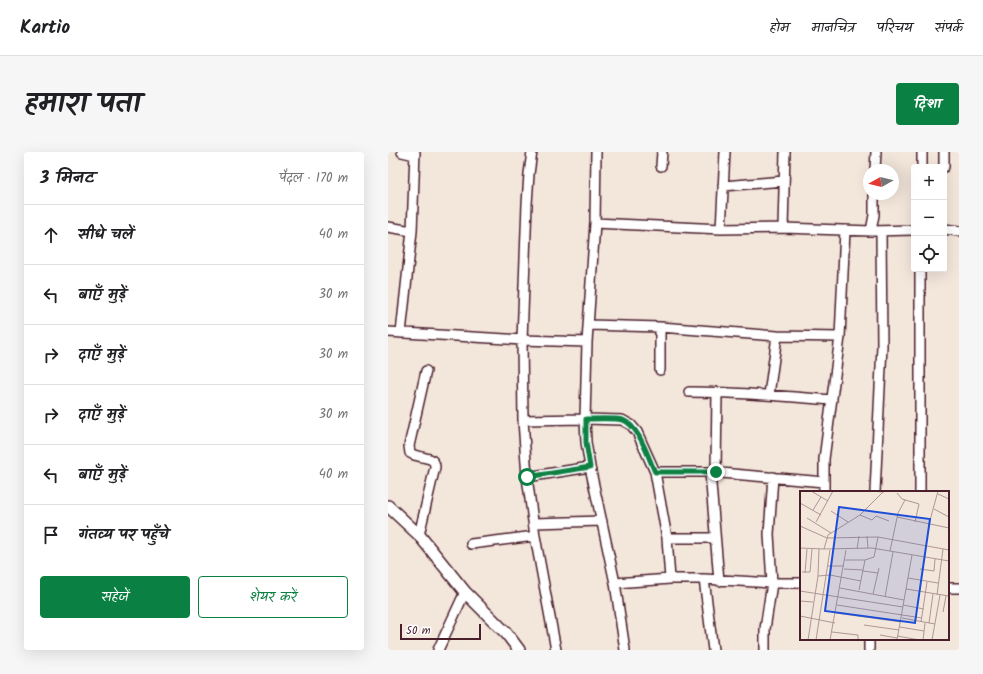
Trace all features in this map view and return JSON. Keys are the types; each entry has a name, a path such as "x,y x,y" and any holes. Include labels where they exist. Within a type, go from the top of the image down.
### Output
{"street":[{"path":"401,333 412,232 415,153 402,152"},
{"path":"532,152 527,204 522,340 524,420 527,477 535,536 556,650"},
{"path":"596,152 595,223 587,342 586,442 615,583 624,650"},
{"path":"661,166 662,152"},
{"path":"722,229 724,152"},
{"path":"783,228 785,152"},
{"path":"875,164 876,152"},
{"path":"922,152 922,164"},
{"path":"944,152 944,164"},
{"path":"723,186 784,181"},
{"path":"871,231 874,215 874,200"},
{"path":"595,223 722,229 783,228 871,231 911,230"},
{"path":"388,227 412,232"},
{"path":"824,491 824,459 840,337 844,230"},
{"path":"947,230 959,231"},
{"path":"875,491 882,346 881,231"},
{"path":"920,272 920,491"},
{"path":"589,325 660,327 777,336 840,337"},
{"path":"660,327 660,370"},
{"path":"388,332 522,340 587,342"},
{"path":"769,395 777,336"},
{"path":"419,535 435,463 433,460 410,453 409,446 426,371"},
{"path":"689,392 717,392 832,400"},
{"path":"717,392 713,472 715,538 719,580"},
{"path":"524,420 622,420 631,425 637,432 655,472 667,538 670,579"},
{"path":"527,477 590,467"},
{"path":"655,472 713,472 824,482"},
{"path":"765,650 772,583 769,534 773,477"},
{"path":"388,506 419,535 465,592 507,634 519,650"},
{"path":"534,523 602,521"},
{"path":"471,544 535,536"},
{"path":"667,538 715,538"},
{"path":"615,583 670,579 800,583"},
{"path":"704,579 713,650"},
{"path":"438,650 465,592"}],"route":[{"path":"527,477 590,467 586,442 586,419 622,420 631,425 637,432 655,472 716,472"}]}
